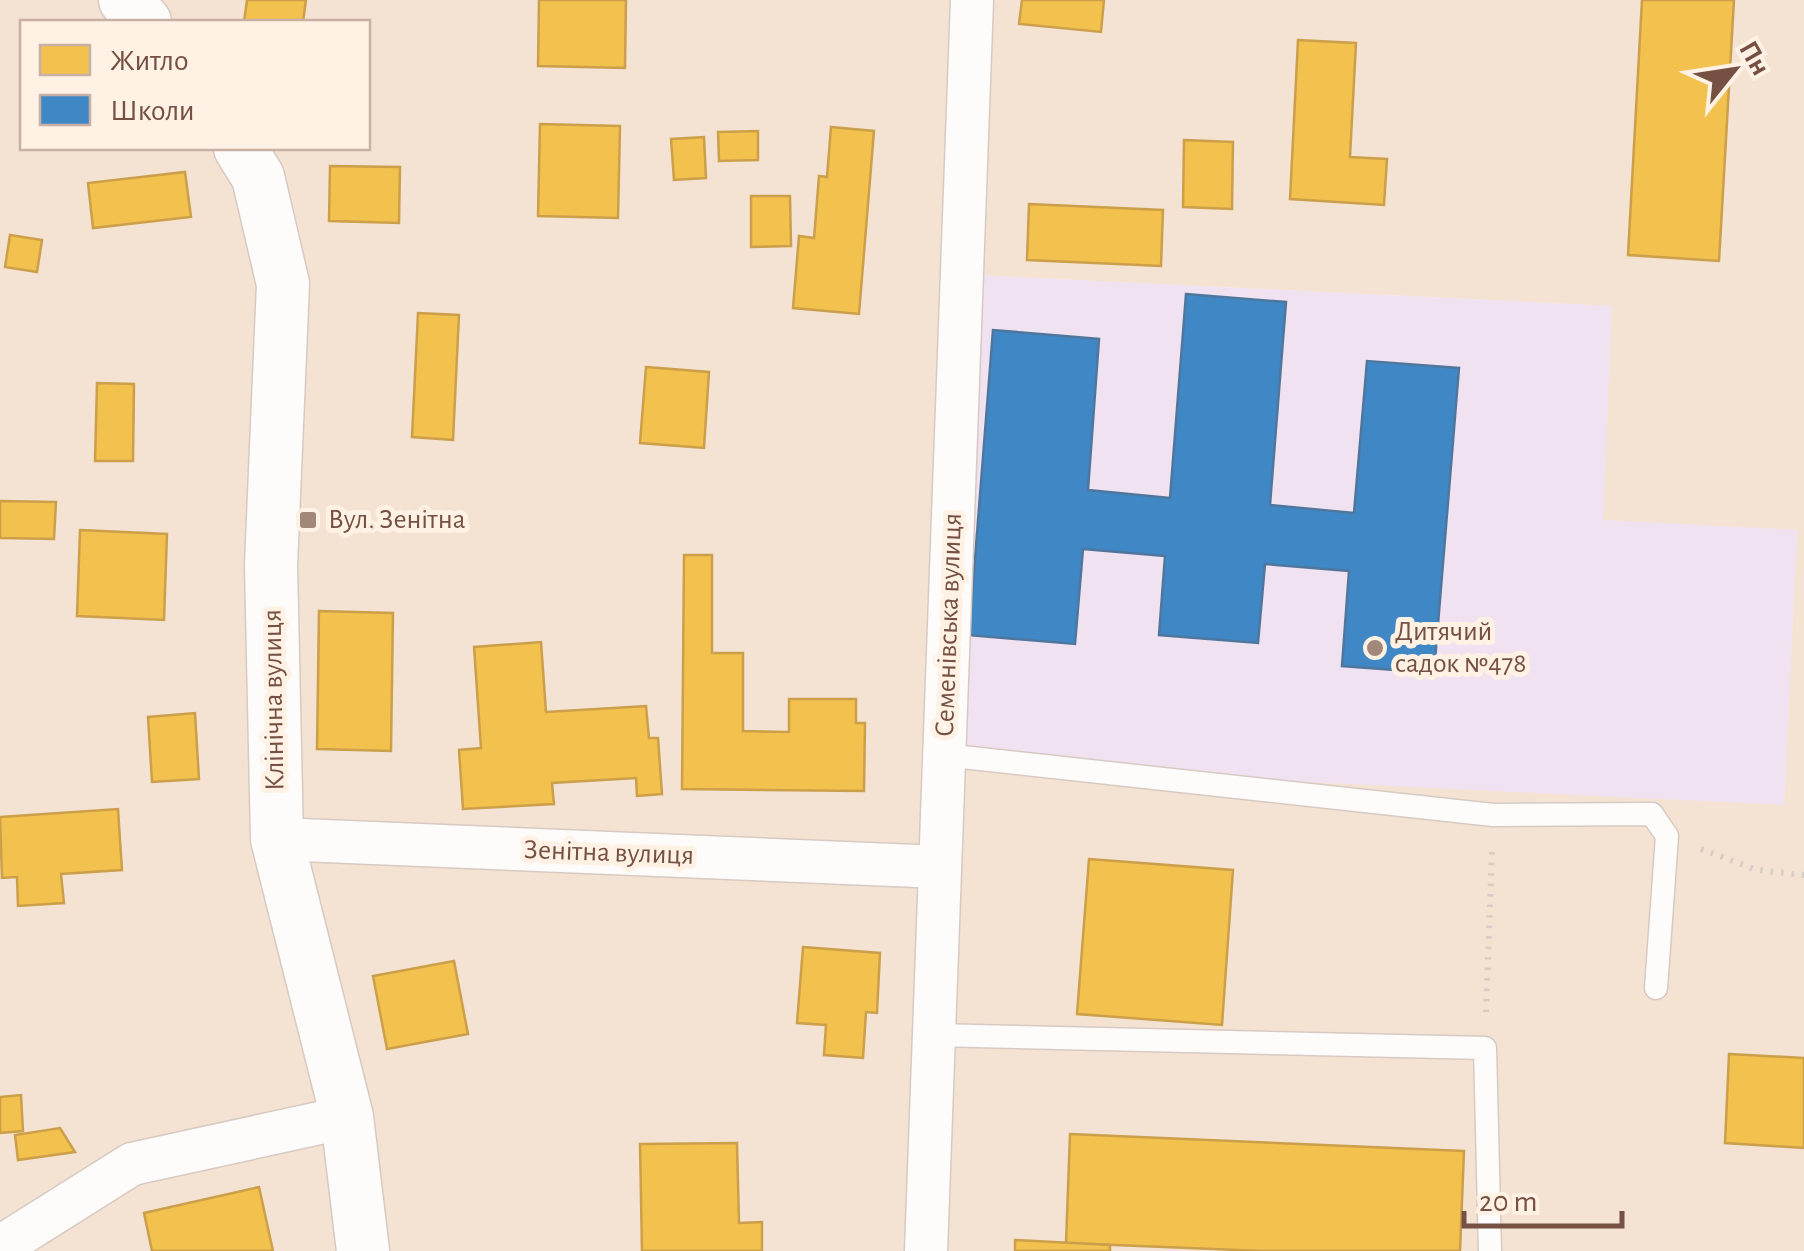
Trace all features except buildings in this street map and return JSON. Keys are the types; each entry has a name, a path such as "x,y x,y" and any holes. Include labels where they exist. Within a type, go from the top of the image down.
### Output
{"street":[{"path":"125,0 143,20"},
{"name":"Семенівська вулиця","path":"926,1251 972,0"},
{"name":"Клінічна вулиця","path":"241,150 258,177 282,284 271,564 277,840 348,1117 363,1251"},
{"name":"Зенітна вулиця","path":"277,840 940,867"},
{"path":"0,1247 132,1164 348,1117"}],"lane":[{"path":"944,755 1493,815 1652,814 1667,836 1656,988"},
{"path":"934,1034 1485,1048 1490,1251"}],"path":[{"path":"1485,1048 1493,815"},
{"path":"1667,836 1756,870 1804,875"}],"shaded area":[{"path":"0,0 958,0 911,1251 0,1251"},
{"path":"987,0 1804,0 1804,1251 936,1251 954,765 1784,804 1797,531 1602,520 1611,306 976,275"},
{"name":"Дитячий садок №478","path":"976,275 1612,306 1603,520 1797,530 1784,805 954,765"}],"place":[{"name":"Вул. Зенітна","path":"308,520"},
{"name":"Дитячий садок №478","path":"1375,648"}]}
